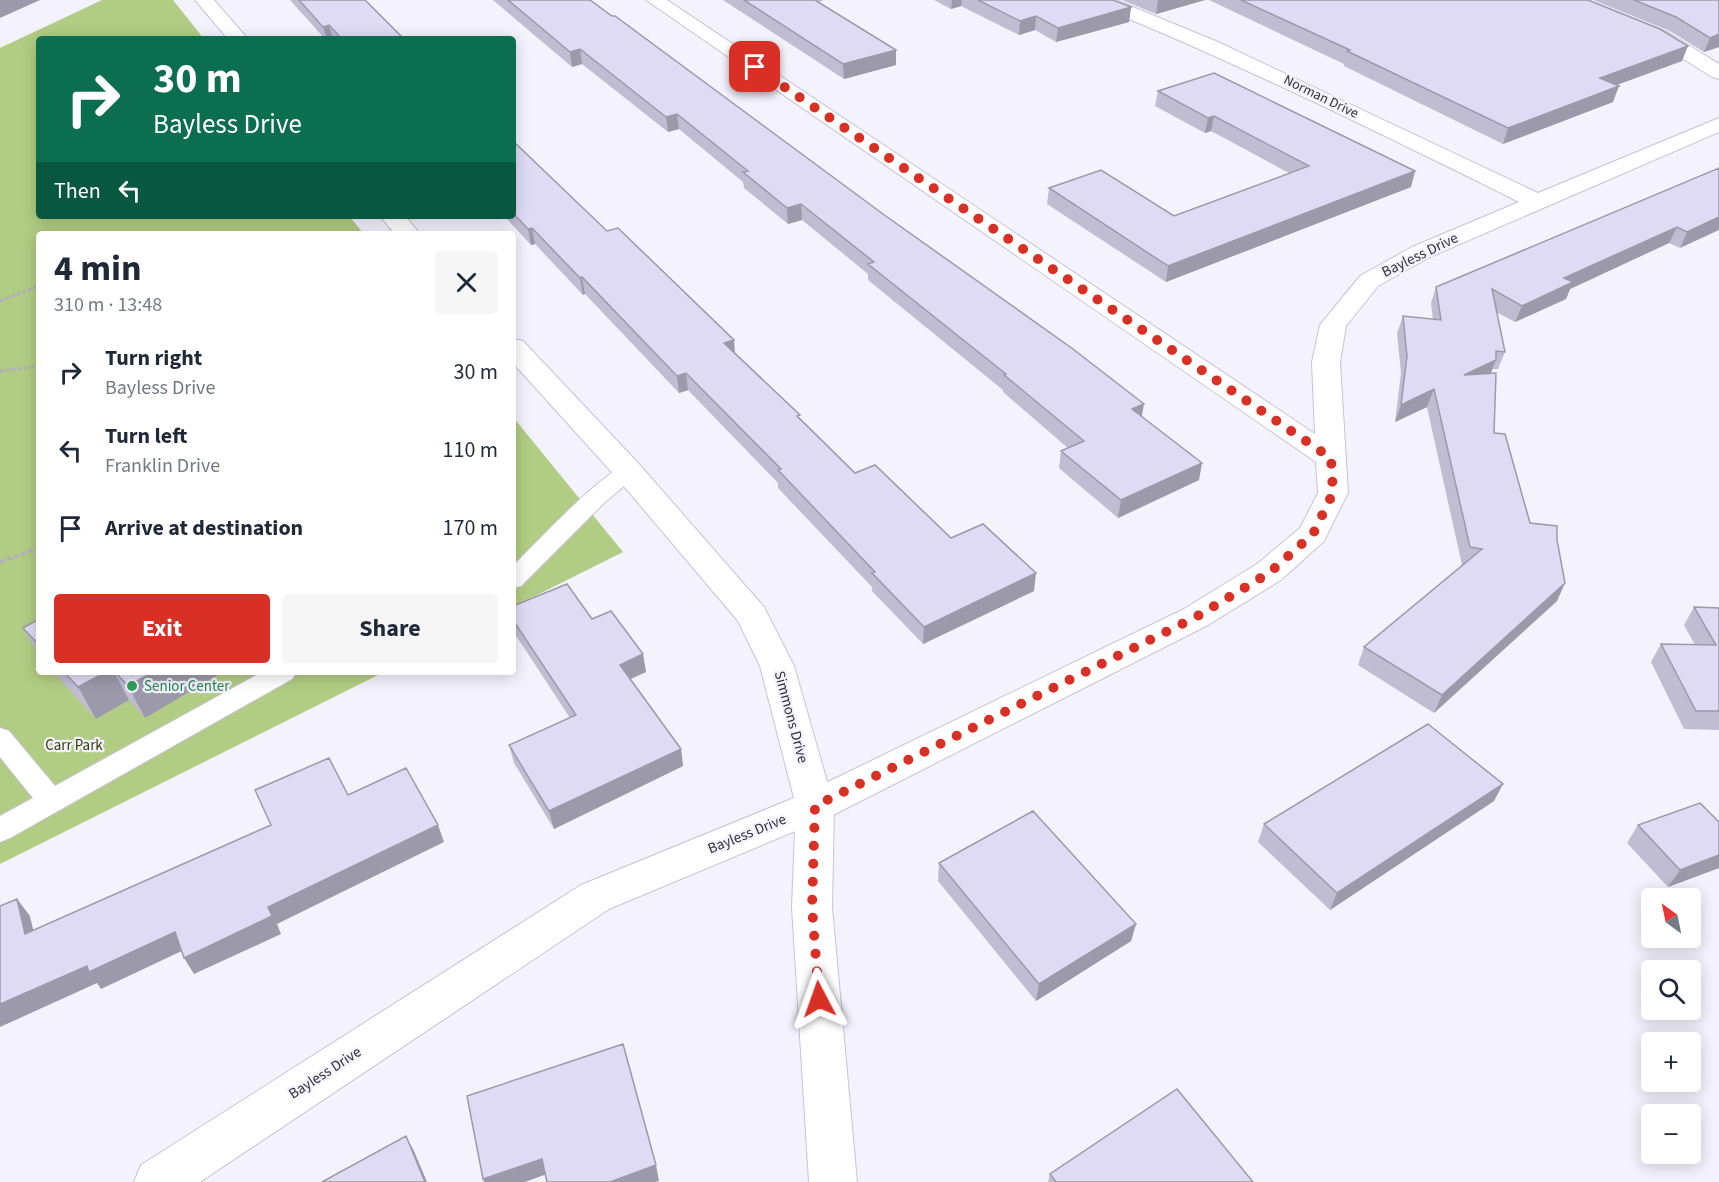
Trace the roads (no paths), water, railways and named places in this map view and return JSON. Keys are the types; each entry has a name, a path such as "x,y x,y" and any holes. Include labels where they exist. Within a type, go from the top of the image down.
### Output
{"street":[{"path":"204,0 235,36"},
{"path":"656,0 1331,458"},
{"name":"Norman Drive","path":"1100,0 1177,30 1279,76 1538,202"},
{"path":"1571,0 1638,25 1662,37 1719,73"},
{"name":"Bayless Drive","path":"158,1182 595,897 815,806 1196,617 1269,573 1313,534 1333,493 1326,362 1334,325 1369,281 1421,252 1719,124"},
{"path":"395,219 405,231"},
{"name":"Simmons Drive","path":"516,350 628,471 752,615 777,666 815,806 812,907 833,1182"}],"lane":[{"path":"516,577 596,498 628,471"},
{"path":"0,830 278,675"},
{"path":"0,738 51,801"}],"place":[{"name":"Senior Center","path":"132,686"}],"park label":[{"name":"Carr Park","path":"74,745"}]}
